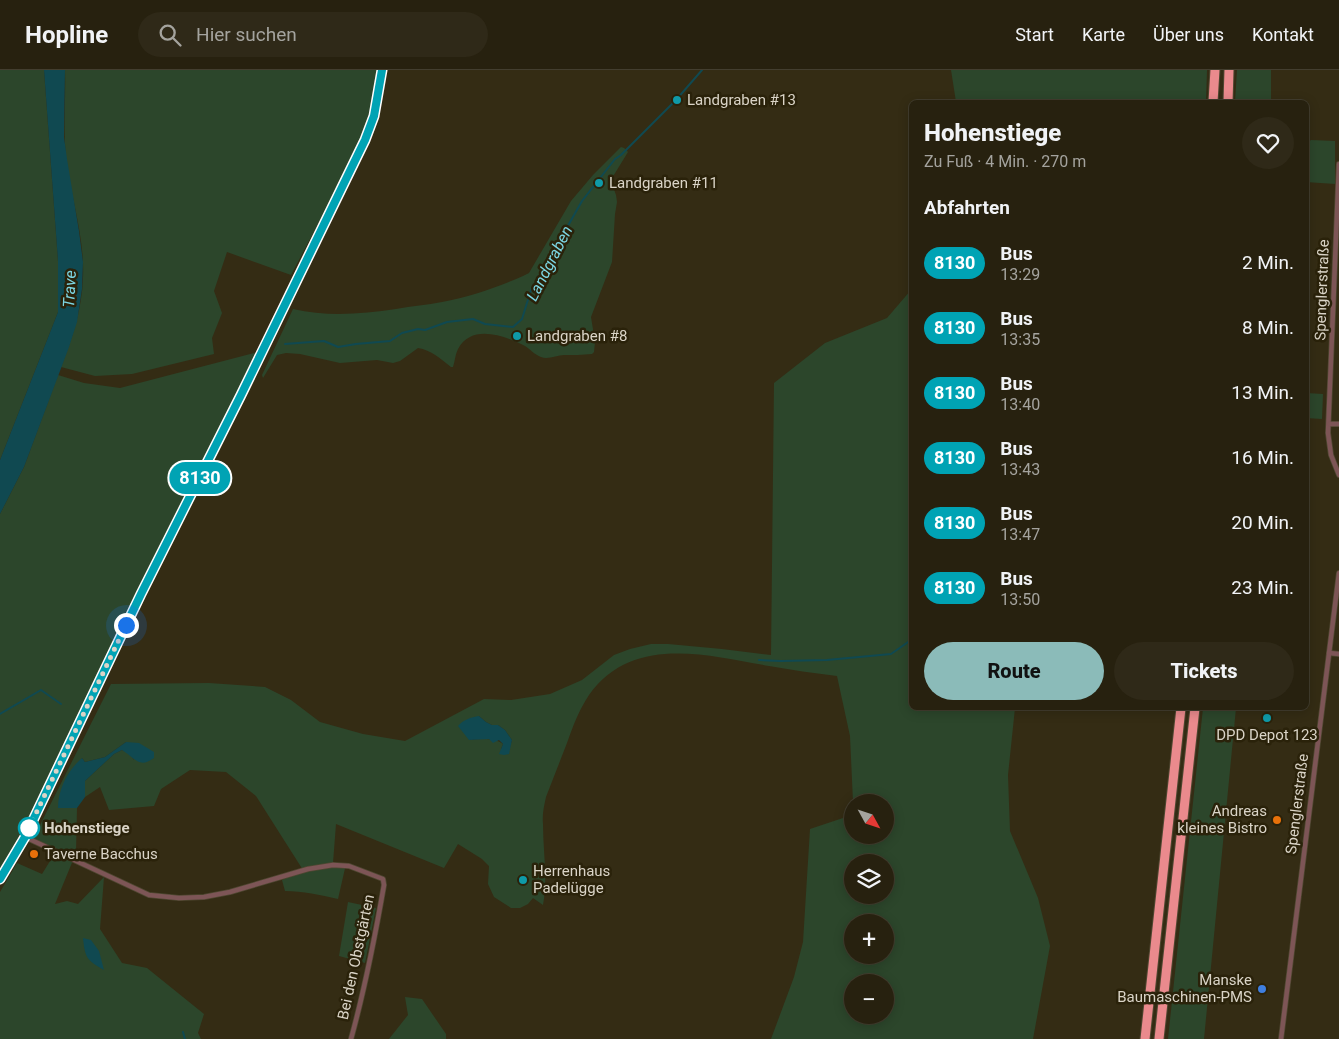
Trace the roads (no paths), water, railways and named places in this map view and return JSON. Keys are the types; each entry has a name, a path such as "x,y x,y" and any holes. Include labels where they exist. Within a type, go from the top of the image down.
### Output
{"highway":[{"path":"1213,100 1215,70"},
{"path":"1228,100 1229,70"},
{"path":"1145,1039 1181,710"},
{"path":"1160,1039 1195,710"}],"main road":[{"path":"0,879 25,837 141,594 365,140 374,116 382,70"}],"street":[{"name":"Spenglerstraße","path":"1339,164 1328,434 1330,455 1339,476"},
{"path":"1329,424 1339,424"},
{"name":"Spenglerstraße","path":"1281,1039 1339,573"},
{"path":"1329,653 1339,654"},
{"name":"Bei den Obstgärten","path":"25,837 149,895 179,898 204,897 230,892 308,869 332,865 349,866 383,879 384,886 370,962 351,1039"}],"water":[{"name":"Trave","path":"44,70 65,70 64,137 83,262 82,289 77,322 69,347 24,467 0,514 0,460 58,312 58,261"},
{"path":"479,716 486,722 498,725 505,730 512,740 509,754 499,754 503,744 499,740 493,743 489,739 469,740 458,726 467,719"},
{"path":"126,742 139,743 154,752 154,758 144,763 137,761 122,750 114,754 85,781 85,797 77,808 58,808 62,787 68,774 82,758 85,762 105,757"},
{"path":"83,938 91,940 99,951 104,970 93,963 88,957"}],"waterway":[{"name":"Landgraben","path":"285,344 324,341 338,347 390,341 402,333 418,329 425,330 447,322 473,319 485,324 513,327 522,319 531,290 582,201 615,159 676,100 702,70"},
{"path":"759,660 827,660 891,654 909,641"},
{"path":"0,714 41,690 61,704"},
{"path":"183,1032 185,1039"}],"place":[{"name":"Landgraben #13","path":"677,100"},
{"name":"Landgraben #11","path":"599,183"},
{"name":"Landgraben #8","path":"517,336"},
{"name":"DPD Depot 123","path":"1267,718"},
{"name":"Andreas kleines Bistro","path":"1277,820"},
{"name":"Hohenstiege","path":"29,828"},
{"name":"Taverne Bacchus","path":"34,854"},
{"name":"Herrenhaus Padelügge","path":"523,880"},
{"name":"Manske Baumaschinen-PMS","path":"1262,989"}]}
